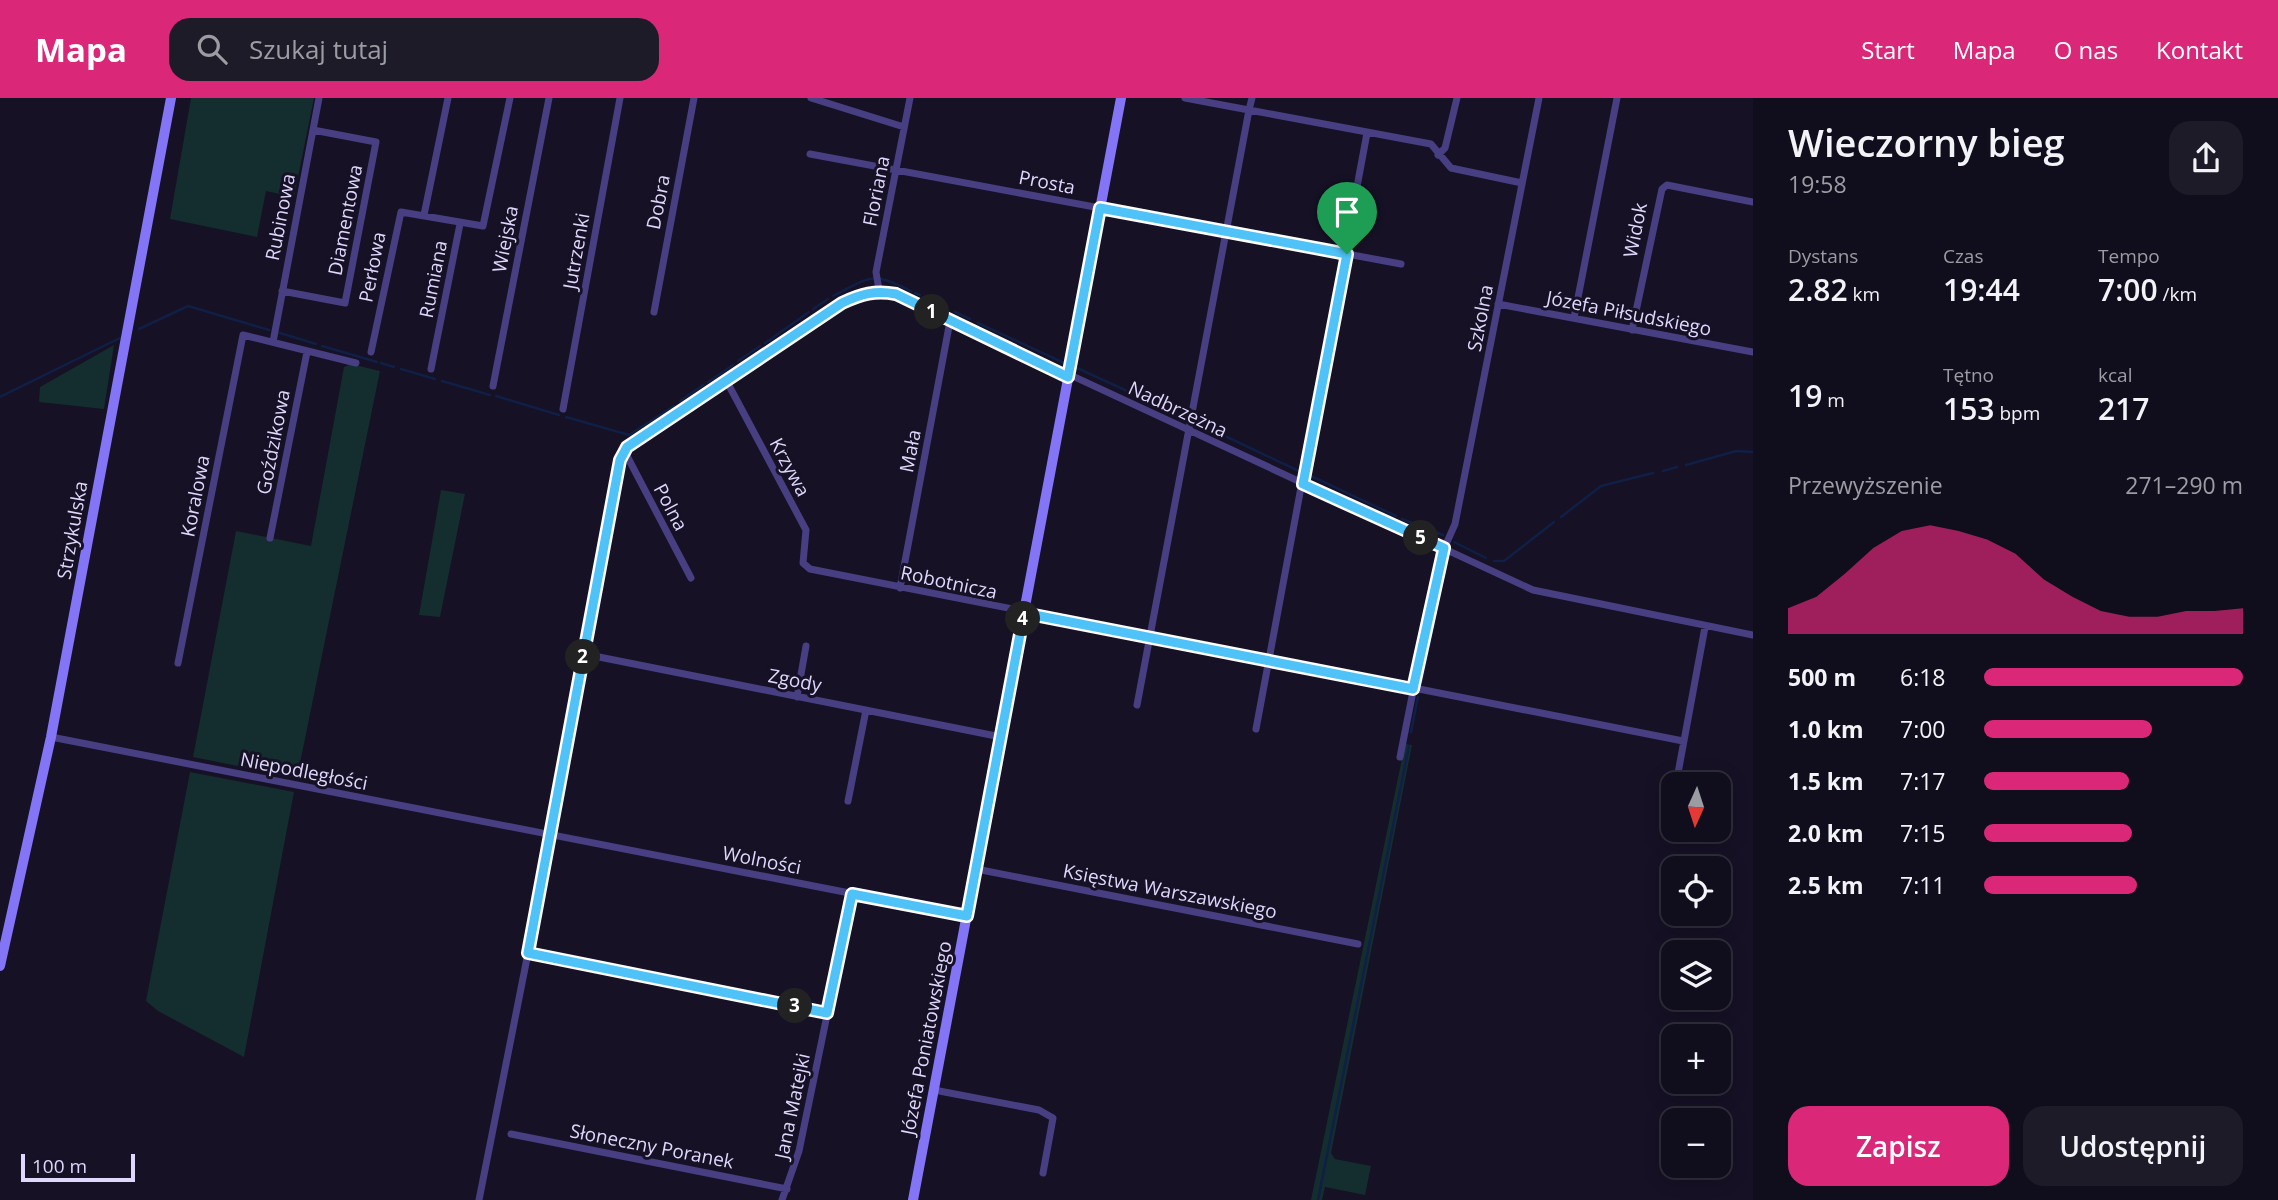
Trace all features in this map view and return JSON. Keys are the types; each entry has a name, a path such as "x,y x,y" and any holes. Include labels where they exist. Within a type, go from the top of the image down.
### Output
{"street":[{"name":"Strzykulska","path":"0,966 51,737 171,98"},
{"name":"Rubinowa","path":"273,342 319,98"},
{"path":"447,98 424,215 460,224"},
{"name":"Rumiana","path":"431,369 460,224 483,226 486,220 510,98"},
{"name":"Wiejska","path":"493,387 549,98"},
{"name":"Jutrzenki","path":"563,409 620,98"},
{"name":"Dobra","path":"654,312 694,98"},
{"path":"811,98 904,127"},
{"name":"Floriana","path":"879,290 876,272 910,98"},
{"name":"Józefa Poniatowskiego","path":"913,1200 1121,98"},
{"path":"1185,98 1431,144 1451,168 1522,183"},
{"path":"1137,705 1252,98"},
{"path":"1438,155 1446,146 1457,98"},
{"name":"Szkolna","path":"1400,757 1444,548 1455,524 1539,98"},
{"path":"1574,318 1617,98"},
{"name":"Diamentowa","path":"282,291 345,303 348,290 376,142 313,130"},
{"path":"1256,729 1347,254 1367,133"},
{"name":"Prosta","path":"810,154 1401,264"},
{"name":"Widok","path":"1632,330 1658,194 1662,189 1667,185 1753,202"},
{"name":"Perłowa","path":"371,352 397,219 401,212 424,215"},
{"path":"478,1200 528,953 620,460 626,452 726,380 842,303 879,290"},
{"name":"Nadbrzeżna","path":"879,290 896,294 1068,377 1533,590 1753,635"},
{"name":"Józefa Piłsudskiego","path":"1498,304 1753,352"},
{"name":"Mała","path":"901,587 950,321"},
{"name":"Koralowa","path":"178,663 243,335 273,342"},
{"path":"273,342 356,363"},
{"name":"Goździkowa","path":"270,538 307,352"},
{"name":"Krzywa","path":"726,380 806,530 803,563 810,569"},
{"name":"Polna","path":"626,452 691,578"},
{"name":"Robotnicza","path":"810,569 1683,741"},
{"path":"1678,772 1705,627"},
{"path":"797,697 806,646"},
{"name":"Zgody","path":"584,654 1001,737"},
{"path":"848,801 866,710"},
{"name":"Niepodległości","path":"51,737 550,835"},
{"name":"Wolności","path":"550,835 967,916"},
{"name":"Księstwa Warszawskiego","path":"976,869 1358,944"},
{"name":"Jana Matejki","path":"782,1200 799,1151 852,894"},
{"path":"528,953 827,1013"},
{"path":"934,1090 1039,1110 1053,1118 1043,1173"},
{"name":"Słoneczny Poranek","path":"512,1134 787,1189"}],"green space":[{"path":"191,98 314,98 294,197 266,191 257,237 170,219"},
{"path":"114,345 104,409 39,402 40,387"},
{"path":"351,364 380,371 297,778 193,757 236,531 311,546 344,367"},
{"path":"441,490 465,494 440,617 419,615"},
{"path":"1405,744 1412,745 1331,1153 1335,1159 1371,1166 1365,1195 1325,1187 1322,1200 1311,1200"},
{"path":"190,772 294,792 244,1057 158,1011 146,1001"}],"waterway":[{"path":"833,296 872,278 911,291"},
{"path":"915,293 920,295"},
{"path":"924,297 947,308"},
{"path":"813,309 828,299"},
{"path":"139,329 188,306 269,330"},
{"path":"765,343 809,312"},
{"path":"955,312 970,319"},
{"path":"978,323 1064,363"},
{"path":"280,333 316,344"},
{"path":"0,397 120,338"},
{"path":"322,346 377,362"},
{"path":"738,361 760,346"},
{"path":"381,363 394,367"},
{"path":"708,382 733,365"},
{"path":"1077,368 1188,419"},
{"path":"401,369 435,379"},
{"path":"442,381 490,395"},
{"path":"680,401 703,385"},
{"path":"496,396 559,415"},
{"path":"566,417 629,435 674,406"},
{"path":"1194,422 1222,435"},
{"path":"1227,437 1301,472"},
{"path":"1686,465 1736,451 1753,452"},
{"path":"1663,471 1677,467"},
{"path":"1561,517 1601,486 1653,473"},
{"path":"1309,475 1396,516"},
{"path":"1402,519 1443,535"},
{"path":"1494,561 1504,561 1554,522"},
{"path":"1454,542 1486,558"},
{"path":"1422,681 1445,566"},
{"path":"1411,732 1418,697"},
{"path":"1318,1200 1409,746"}],"route":[{"path":"1100,208 1347,254 1303,484 1444,548 1426,618 1413,689 1024,613 967,916 852,894 827,1013 528,953 620,460 626,454 627,447 842,303 879,290 896,294 1068,377 1100,208"}]}
